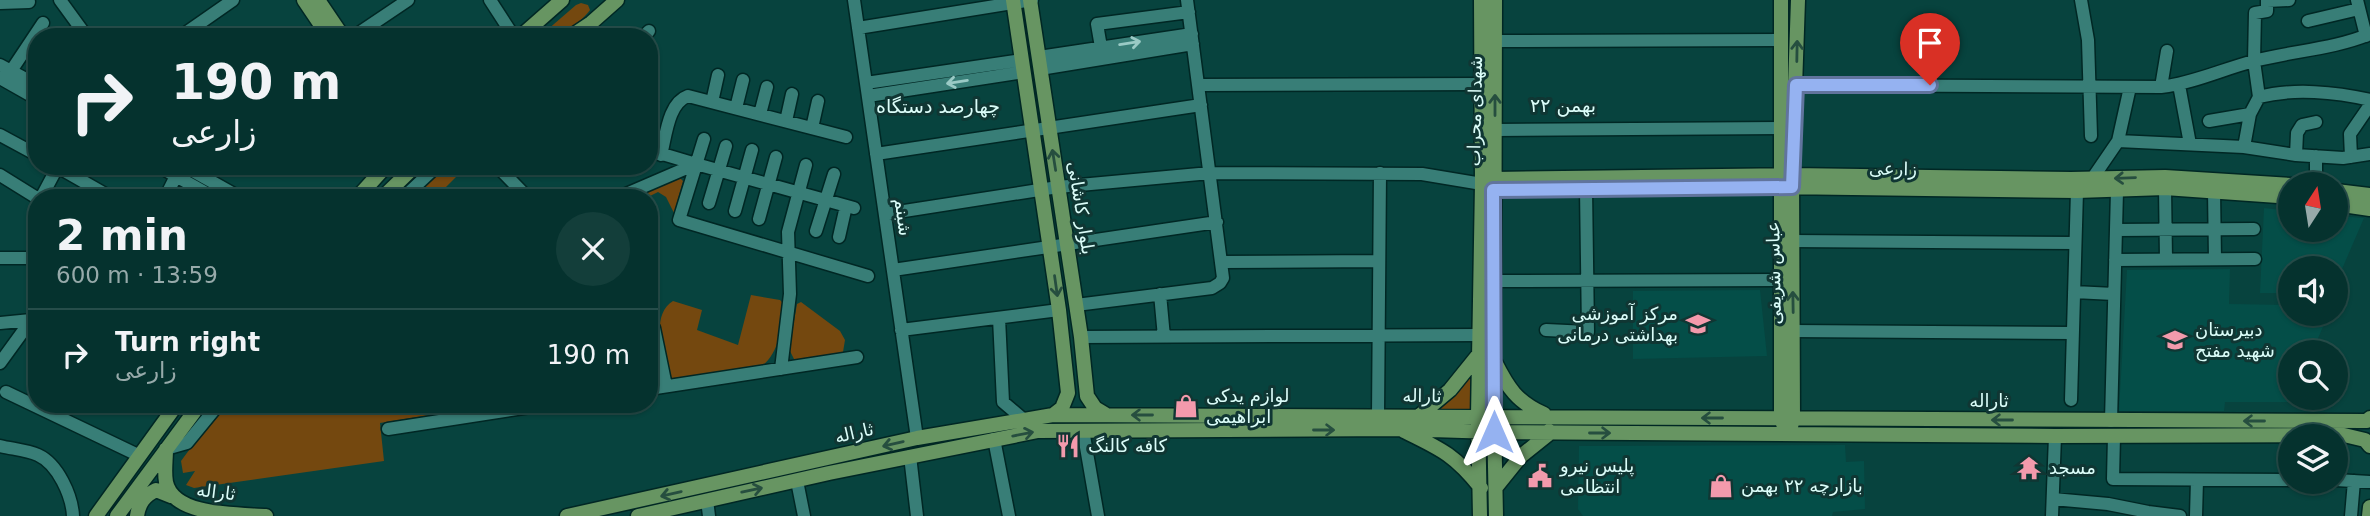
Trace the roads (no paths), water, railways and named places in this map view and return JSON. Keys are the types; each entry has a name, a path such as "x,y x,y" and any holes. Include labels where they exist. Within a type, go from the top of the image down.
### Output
{"main road":[{"path":"304,0 323,28"},
{"path":"318,0 337,28"},
{"path":"579,28 599,7 617,0"},
{"name":"بلوار کاشانی","path":"1031,0 1081,337 1087,396"},
{"name":"شهدای محراب","path":"1480,516 1486,432 1493,416 1494,361 1494,281 1482,84 1481,0"},
{"name":"شهدای محراب","path":"1495,0 1495,130 1479,335 1478,416 1486,432 1497,486 1496,516"},
{"name":"عباس شریفی","path":"1781,0 1781,128 1792,241 1793,331 1787,419"},
{"name":"عباس شریفی","path":"1787,419 1780,280 1786,181 1796,85 1798,0"},
{"path":"530,28 562,1"},
{"name":"بلوار کاشانی","path":"1013,1 1059,310 1068,393"},
{"path":"1781,19 1798,19"},
{"path":"1023,66 1040,63"},
{"path":"365,189 378,175"},
{"path":"391,189 406,175"},
{"name":"زارعی","path":"1490,184 1786,181 2092,185 2165,177 2278,184"},
{"name":"زارعی","path":"1490,184 1586,189 1786,181 2077,191 2092,185 2117,191 2165,188 2278,196"},
{"path":"2348,192 2370,195"},
{"path":"2348,206 2370,209"},
{"path":"1419,416 1448,392 1479,354"},
{"path":"1494,361 1508,388 1527,407 1550,417 1545,425 1551,432 1521,456 1497,486"},
{"path":"1053,415 1062,408 1068,393 1076,398 1087,396 1095,408 1105,414"},
{"path":"96,516 171,413"},
{"path":"117,516 193,413"},
{"name":"ثاراله","path":"567,516 630,510 917,439 1053,415 1105,414 1378,423 1400,429 1486,432 2344,435 2368,441"},
{"name":"ثاراله","path":"638,516 1038,430 1378,423 1419,416 2369,421"},
{"path":"1787,419 1787,434"},
{"path":"2048,421 2053,424 2053,436"},
{"path":"2093,421 2088,425 2088,430 2098,436"},
{"path":"1400,429 1441,449 1458,461 1481,488"},
{"name":"ثاراله","path":"166,449 166,483 177,504 194,512 266,516"},
{"path":"137,516 139,505 148,494 156,490 171,496"},
{"path":"2369,516 2370,507"}],"street":[{"path":"60,0 80,28"},
{"path":"193,28 233,0"},
{"path":"366,28 408,0"},
{"path":"490,0 508,28"},
{"name":"شبنم","path":"854,0 917,439"},
{"path":"858,28 1031,0"},
{"path":"2081,0 2088,40 2091,136"},
{"path":"2244,146 2250,114 2259,97 2254,61 2255,13 2267,11 2267,1 2289,0"},
{"path":"0,3 29,2"},
{"path":"1796,85 2161,87 2179,85 2254,61 2368,35 2358,4 2308,21"},
{"path":"1076,305 1212,288 1223,278 1188,6 1097,24 1102,53"},
{"path":"39,28 43,23"},
{"path":"1040,63 1192,39"},
{"path":"1495,41 1781,40"},
{"path":"4,71 28,41"},
{"path":"2161,87 2167,51"},
{"path":"867,89 1023,66"},
{"path":"4,71 28,81"},
{"path":"4,71 28,91"},
{"path":"712,102 718,75"},
{"path":"737,108 743,80"},
{"path":"1199,85 1482,84"},
{"path":"2179,85 2190,144"},
{"path":"760,114 767,87"},
{"path":"2092,185 2118,141 2130,88"},
{"path":"2259,97 2277,92 2353,96 2369,109 2350,134 2351,157"},
{"path":"786,121 792,94"},
{"path":"658,145 675,107 681,99 688,96 846,137"},
{"path":"812,128 818,101"},
{"path":"876,154 1202,105"},
{"path":"2209,121 2250,114"},
{"path":"2296,155 2297,133 2302,125 2316,122"},
{"path":"1495,130 1781,128"},
{"path":"0,135 28,150"},
{"path":"704,139 679,220 868,276"},
{"path":"2118,141 2244,146 2296,155 2351,157 2370,154"},
{"path":"709,203 726,146"},
{"path":"735,211 752,150"},
{"path":"658,153 850,207 839,237"},
{"path":"759,219 776,156"},
{"path":"2316,156 2316,172"},
{"path":"638,189 696,164"},
{"path":"781,369 790,294 788,232 806,165"},
{"path":"885,214 1058,187 1210,173 1422,174 1490,184"},
{"path":"1378,423 1380,173"},
{"path":"816,231 834,174"},
{"path":"0,175 28,192"},
{"path":"71,175 96,189"},
{"path":"185,175 203,189"},
{"path":"189,175 221,189"},
{"path":"413,189 428,175"},
{"path":"506,175 519,189"},
{"path":"2165,188 2166,259"},
{"path":"0,190 22,189"},
{"path":"1546,330 1588,332 1586,189"},
{"path":"2071,400 2077,191"},
{"path":"2111,421 2117,191"},
{"path":"2214,191 2216,259"},
{"path":"893,271 1217,222"},
{"path":"2116,230 2254,229"},
{"path":"1792,241 2075,243"},
{"path":"0,258 28,258"},
{"path":"2115,260 2255,259"},
{"path":"1222,262 1379,261"},
{"path":"1494,281 1780,280"},
{"path":"2074,292 2114,294"},
{"path":"1160,294 1164,337"},
{"path":"901,330 1059,310"},
{"path":"0,323 28,317"},
{"path":"999,318 1003,402 1023,419"},
{"path":"0,363 28,324"},
{"path":"1793,331 2073,333"},
{"path":"1081,337 1479,335"},
{"path":"658,388 857,357"},
{"path":"6,392 28,403"},
{"path":"50,413 140,456"},
{"path":"166,449 187,443 212,413"},
{"path":"388,429 492,413"},
{"path":"1082,516 1097,513 1083,430"},
{"path":"2052,516 2053,436"},
{"path":"2114,436 2113,479 2278,480"},
{"path":"994,439 1009,516"},
{"path":"0,446 40,456 54,469 65,485 73,505 74,516"},
{"path":"910,456 917,516"},
{"path":"2196,516 2197,480"},
{"path":"797,481 804,516"},
{"path":"2348,481 2370,482"},
{"path":"2351,516 2354,481"},
{"path":"2053,499 2108,504 2180,516"},
{"path":"707,500 709,516"}],"place":[{"name":"مرکز آموزشی بهداشتی درمانی","path":"1698,324"},
{"name":"دبیرستان شهید مفتح","path":"2175,340"},
{"name":"لوازم یدکی ابراهیمی","path":"1186,406"},
{"name":"کافه کالنگ","path":"1068,446"},
{"name":"مسجد","path":"2029,468"},
{"name":"پلیس نیرو انتظامی","path":"1540,476"},
{"name":"بازارچه ۲۲ بهمن","path":"1721,486"}],"district":[{"name":"۲۲ بهمن","path":"1563,105"},
{"name":"چهارصد دستگاه","path":"938,106"}]}
